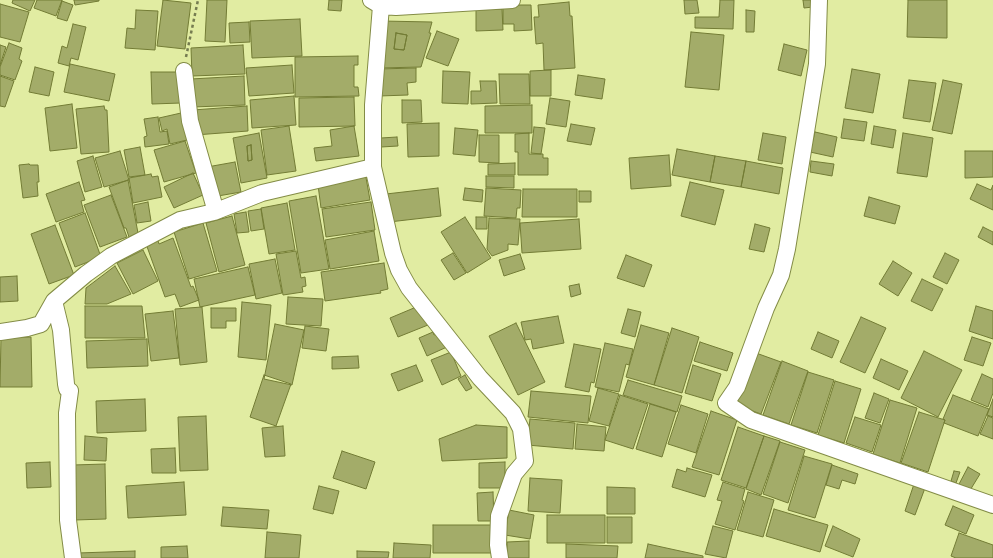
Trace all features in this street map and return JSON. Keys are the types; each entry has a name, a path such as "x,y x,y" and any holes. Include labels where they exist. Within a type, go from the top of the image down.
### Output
{"street":[{"path":"500,558 499,516 514,474 526,461 521,429 512,413 480,378 409,288 399,270 380,189 373,167 372,105 376,3 414,7 512,0"},
{"path":"819,0 817,64 787,249 781,275 766,308 737,387 726,403 757,423 993,505"},
{"path":"184,71 190,121 214,205 214,212"},
{"path":"0,332 27,328 41,324 54,301 86,274 111,256 180,220 214,212 262,193 373,167"},
{"path":"54,301 61,330 66,384 67,389 70,391 67,413 68,520 73,558"}],"path":[{"path":"184,71 198,0"}],"building":[{"path":"13,0 35,0 30,11 12,3"},
{"path":"37,0 62,0 56,16 34,8"},
{"path":"74,0 99,0 99,1 75,5"},
{"path":"163,0 191,3 185,49 157,46"},
{"path":"207,0 227,0 225,42 205,41"},
{"path":"329,0 342,0 341,11 328,10"},
{"path":"684,0 697,0 699,13 685,14"},
{"path":"720,0 734,0 733,29 695,28 695,17 719,17"},
{"path":"803,0 813,0 813,7 804,8"},
{"path":"908,0 947,0 947,38 907,37"},
{"path":"62,1 73,5 67,21 57,18"},
{"path":"569,2 570,16 572,16 575,68 544,70 543,43 536,44 534,17 539,17 538,5"},
{"path":"0,4 29,12 20,42 0,37"},
{"path":"503,5 531,5 532,30 514,31 514,24 503,24"},
{"path":"502,9 503,30 476,31 476,10"},
{"path":"136,10 158,11 155,50 125,48 127,28 135,29"},
{"path":"746,10 755,11 754,32 746,32"},
{"path":"300,19 302,56 252,58 250,21"},
{"path":"381,21 432,22 429,33 431,33 421,67 379,68","holes":["396,33 407,35 404,50 394,49"]},
{"path":"249,22 250,42 230,43 229,23"},
{"path":"73,24 86,27 78,60 71,58 69,66 58,63 62,46 67,48"},
{"path":"437,31 459,39 448,66 426,58"},
{"path":"691,32 724,35 719,90 685,87"},
{"path":"396,33 407,35 404,50 394,49"},
{"path":"9,43 22,48 19,59 22,61 15,80 0,75 0,67"},
{"path":"784,44 807,50 801,76 778,70"},
{"path":"0,45 6,47 0,65"},
{"path":"243,45 245,74 192,76 191,48"},
{"path":"358,56 358,65 354,65 354,87 358,87 359,96 295,97 295,57"},
{"path":"70,64 115,74 109,101 64,92"},
{"path":"292,65 294,93 249,96 246,68"},
{"path":"35,67 54,72 49,96 29,92"},
{"path":"416,68 416,82 407,83 408,95 379,96 378,69"},
{"path":"852,69 880,74 873,113 845,108"},
{"path":"551,70 551,96 530,96 530,71"},
{"path":"443,71 470,72 468,104 442,103"},
{"path":"151,72 180,72 181,103 152,104"},
{"path":"499,74 529,74 530,104 500,104"},
{"path":"578,75 605,79 602,99 575,95"},
{"path":"0,76 14,81 5,107 0,106"},
{"path":"244,76 245,105 193,107 191,79"},
{"path":"909,80 936,83 930,122 903,118"},
{"path":"943,80 962,84 952,134 932,130"},
{"path":"480,81 496,81 497,103 471,104 471,91 481,91"},
{"path":"294,96 296,125 252,128 250,100"},
{"path":"354,97 355,126 299,127 299,98"},
{"path":"550,98 570,101 566,127 546,124"},
{"path":"402,100 421,100 422,122 402,123"},
{"path":"72,104 77,148 50,151 45,108"},
{"path":"532,105 532,133 485,133 485,106"},
{"path":"104,106 105,110 107,110 109,152 81,154 76,109"},
{"path":"247,106 248,131 195,135 193,110"},
{"path":"181,113 187,140 170,144 167,129 162,131 159,118"},
{"path":"158,117 160,132 167,131 169,144 145,147 144,137 147,136 144,119"},
{"path":"844,119 867,122 864,141 841,138"},
{"path":"439,123 439,156 408,157 407,124"},
{"path":"571,124 595,128 591,145 567,141"},
{"path":"289,126 296,171 267,175 261,130"},
{"path":"354,126 359,156 316,161 314,148 332,146 330,130"},
{"path":"874,126 896,130 893,148 871,144"},
{"path":"534,127 545,128 541,154 531,153"},
{"path":"455,128 478,130 475,156 453,154"},
{"path":"815,132 837,137 833,157 810,152"},
{"path":"259,133 267,178 241,183 233,138","holes":["251,145 252,160 248,161 247,146"]},
{"path":"529,133 529,154 543,154 543,158 548,158 548,175 518,175 518,152 515,152 515,134"},
{"path":"763,133 786,137 782,164 758,160"},
{"path":"903,133 933,138 927,177 897,173"},
{"path":"479,135 499,135 499,163 479,162"},
{"path":"397,137 398,146 381,147 381,138"},
{"path":"185,141 196,173 164,182 154,150"},
{"path":"251,145 252,160 248,161 247,146"},
{"path":"140,147 145,175 129,177 124,150"},
{"path":"677,149 715,156 710,182 672,175"},
{"path":"120,151 129,180 104,187 95,158"},
{"path":"965,151 993,151 993,177 965,178"},
{"path":"669,155 671,186 631,189 629,158"},
{"path":"93,156 102,187 85,192 77,161"},
{"path":"715,156 746,161 741,187 710,182"},
{"path":"746,161 783,168 779,194 741,187"},
{"path":"811,161 834,164 832,176 810,172"},
{"path":"235,162 241,192 212,197 207,167"},
{"path":"515,163 515,175 488,175 488,164"},
{"path":"19,165 38,165 38,196 23,198"},
{"path":"365,172 370,200 321,208 318,185"},
{"path":"193,173 203,195 174,208 164,187"},
{"path":"151,174 152,177 158,176 162,197 133,203 129,178"},
{"path":"486,176 514,176 514,188 486,187"},
{"path":"128,180 138,233 129,237 126,228 124,228 109,187"},
{"path":"79,182 85,200 81,201 84,212 56,222 46,194"},
{"path":"690,182 724,190 715,225 681,216"},
{"path":"977,184 991,190 993,185 993,210 970,199"},
{"path":"438,188 441,216 389,222 386,194"},
{"path":"465,188 483,190 482,202 463,200"},
{"path":"486,188 521,190 520,208 517,208 516,218 484,216"},
{"path":"523,189 577,189 577,217 522,217"},
{"path":"579,191 591,191 591,202 579,202"},
{"path":"111,195 127,237 100,247 84,205"},
{"path":"316,196 329,269 301,273 289,201"},
{"path":"869,197 900,206 895,224 864,216"},
{"path":"148,202 151,221 137,223 134,205"},
{"path":"371,202 375,230 326,237 322,209"},
{"path":"287,203 295,250 269,254 261,208"},
{"path":"261,209 264,229 251,231 248,211"},
{"path":"246,212 249,232 237,233 234,214"},
{"path":"85,213 101,257 75,267 59,223"},
{"path":"232,216 245,265 219,272 206,223"},
{"path":"465,217 491,258 467,273 441,232"},
{"path":"476,217 487,217 487,229 476,229"},
{"path":"489,218 520,219 518,245 508,244 508,250 492,256 487,249"},
{"path":"579,219 581,249 522,253 520,223"},
{"path":"203,223 217,271 189,279 174,232"},
{"path":"755,224 770,228 764,252 749,249"},
{"path":"55,225 74,275 49,284 31,234"},
{"path":"983,227 993,232 993,245 978,237"},
{"path":"374,231 379,261 330,269 325,240"},
{"path":"157,237 159,244 173,238 191,287 193,286 199,300 180,307 175,294 165,297 145,241"},
{"path":"143,250 158,281 133,294 117,263"},
{"path":"296,251 301,278 305,277 306,286 302,287 303,292 283,295 276,254"},
{"path":"453,253 466,273 454,280 441,260"},
{"path":"945,253 959,260 947,284 933,277"},
{"path":"520,254 525,269 504,276 499,260"},
{"path":"626,255 652,265 644,287 617,278"},
{"path":"275,259 282,293 256,299 249,264"},
{"path":"893,261 912,273 898,296 879,284"},
{"path":"384,263 388,289 380,291 381,293 325,301 321,272"},
{"path":"115,266 131,294 107,304 85,304 86,288"},
{"path":"248,267 255,295 200,307 194,279"},
{"path":"17,276 18,301 0,302 0,277"},
{"path":"922,279 943,289 932,311 911,301"},
{"path":"579,284 581,294 571,297 569,286"},
{"path":"288,297 323,299 321,326 286,324"},
{"path":"242,302 271,305 266,360 238,357"},
{"path":"421,305 428,325 398,337 390,318"},
{"path":"85,306 142,306 145,338 85,338"},
{"path":"976,306 993,311 993,339 969,331"},
{"path":"202,307 207,362 180,365 175,309"},
{"path":"211,308 236,308 236,321 226,321 226,328 211,328"},
{"path":"628,309 641,312 635,337 621,333"},
{"path":"173,311 179,358 151,361 145,314"},
{"path":"558,316 564,343 533,349 531,339 525,340 521,322"},
{"path":"861,317 886,328 865,373 840,362"},
{"path":"516,323 545,382 518,395 489,336"},
{"path":"275,324 304,330 292,385 264,379"},
{"path":"641,325 669,333 654,385 626,377"},
{"path":"305,326 329,329 326,351 302,348"},
{"path":"672,328 699,337 682,393 654,385"},
{"path":"433,332 434,335 441,332 447,347 427,356 419,338"},
{"path":"818,332 839,341 832,358 811,349"},
{"path":"1,337 31,337 32,387 0,387"},
{"path":"972,337 991,343 983,366 964,360"},
{"path":"147,339 148,366 87,368 86,341"},
{"path":"700,342 733,353 727,371 694,361"},
{"path":"605,343 633,349 629,365 626,364 619,392 595,387"},
{"path":"574,344 601,349 594,383 591,382 589,392 565,387"},
{"path":"924,351 962,370 938,417 901,398"},
{"path":"451,352 461,376 442,385 431,360"},
{"path":"756,353 781,362 761,414 736,405"},
{"path":"358,356 359,368 332,369 332,357"},
{"path":"881,359 908,371 899,390 873,378"},
{"path":"782,361 808,371 789,424 763,415"},
{"path":"416,365 423,381 398,391 391,374"},
{"path":"693,365 721,374 712,401 685,393"},
{"path":"808,372 834,380 817,433 791,425"},
{"path":"982,374 993,379 993,393 988,407 971,400"},
{"path":"264,375 291,384 276,426 250,417"},
{"path":"465,375 472,388 466,391 458,379"},
{"path":"628,380 682,396 677,412 623,395"},
{"path":"835,381 861,389 844,443 818,435"},
{"path":"598,388 619,394 609,426 589,421"},
{"path":"531,391 591,396 588,423 528,417"},
{"path":"874,393 889,399 880,423 865,418"},
{"path":"620,395 648,404 633,449 605,440"},
{"path":"953,395 989,409 978,436 944,423 945,420 943,419"},
{"path":"145,399 146,431 97,433 96,401"},
{"path":"993,399 993,417 987,415"},
{"path":"890,400 917,408 900,463 873,454"},
{"path":"650,404 676,412 662,457 636,449"},
{"path":"681,405 708,414 696,453 668,444"},
{"path":"711,411 737,420 719,475 692,467"},
{"path":"919,412 945,420 928,472 901,463"},
{"path":"206,416 208,470 180,471 178,417"},
{"path":"988,416 993,418 993,439 980,434"},
{"path":"855,417 881,425 872,452 846,443"},
{"path":"530,419 575,423 573,449 527,445"},
{"path":"577,424 606,427 604,451 575,449"},
{"path":"476,425 507,427 507,458 442,461 439,439"},
{"path":"283,426 285,456 265,457 262,428"},
{"path":"738,427 764,436 746,488 721,480"},
{"path":"85,436 107,438 106,461 84,460"},
{"path":"764,436 780,441 761,495 746,489"},
{"path":"780,442 805,450 788,503 763,494"},
{"path":"175,448 176,473 152,473 151,449"},
{"path":"342,451 375,462 366,489 333,478"},
{"path":"804,456 832,464 815,518 788,510"},
{"path":"50,462 51,487 27,488 26,463"},
{"path":"505,462 505,488 479,488 479,463"},
{"path":"105,464 106,519 75,520 73,465"},
{"path":"832,465 858,474 855,484 842,480 839,489 826,485"},
{"path":"968,467 980,474 969,492 958,486"},
{"path":"687,468 712,475 705,497 672,487 677,469 686,472"},
{"path":"954,471 960,472 956,483 951,481"},
{"path":"530,478 562,480 560,513 528,511"},
{"path":"184,482 186,515 128,518 126,486"},
{"path":"723,482 745,489 742,500 744,501 735,530 715,524 722,501 717,500"},
{"path":"914,484 925,488 915,515 905,511"},
{"path":"319,486 339,491 333,514 313,509"},
{"path":"607,487 635,488 635,514 607,514"},
{"path":"493,492 494,521 478,521 477,493"},
{"path":"748,492 774,500 763,537 737,530"},
{"path":"953,506 974,515 966,534 945,525"},
{"path":"223,507 269,510 267,529 221,526"},
{"path":"774,509 828,525 820,552 766,536"},
{"path":"509,510 534,515 530,539 505,535"},
{"path":"547,515 605,515 605,543 547,543"},
{"path":"607,517 632,517 632,543 607,543"},
{"path":"433,525 491,525 491,553 433,553"},
{"path":"713,526 733,531 726,558 705,554"},
{"path":"833,526 860,539 853,557 825,546"},
{"path":"267,532 301,535 299,558 265,558"},
{"path":"959,533 993,545 993,558 956,558 951,556"},
{"path":"529,541 529,558 507,558 507,542"},
{"path":"394,543 431,545 430,558 393,558"},
{"path":"566,544 618,546 617,558 566,558"},
{"path":"648,544 703,556 703,558 645,558"},
{"path":"187,546 188,558 161,558 161,547"},
{"path":"135,551 135,558 78,558 78,553"},
{"path":"357,551 389,552 388,558 357,558"}]}
